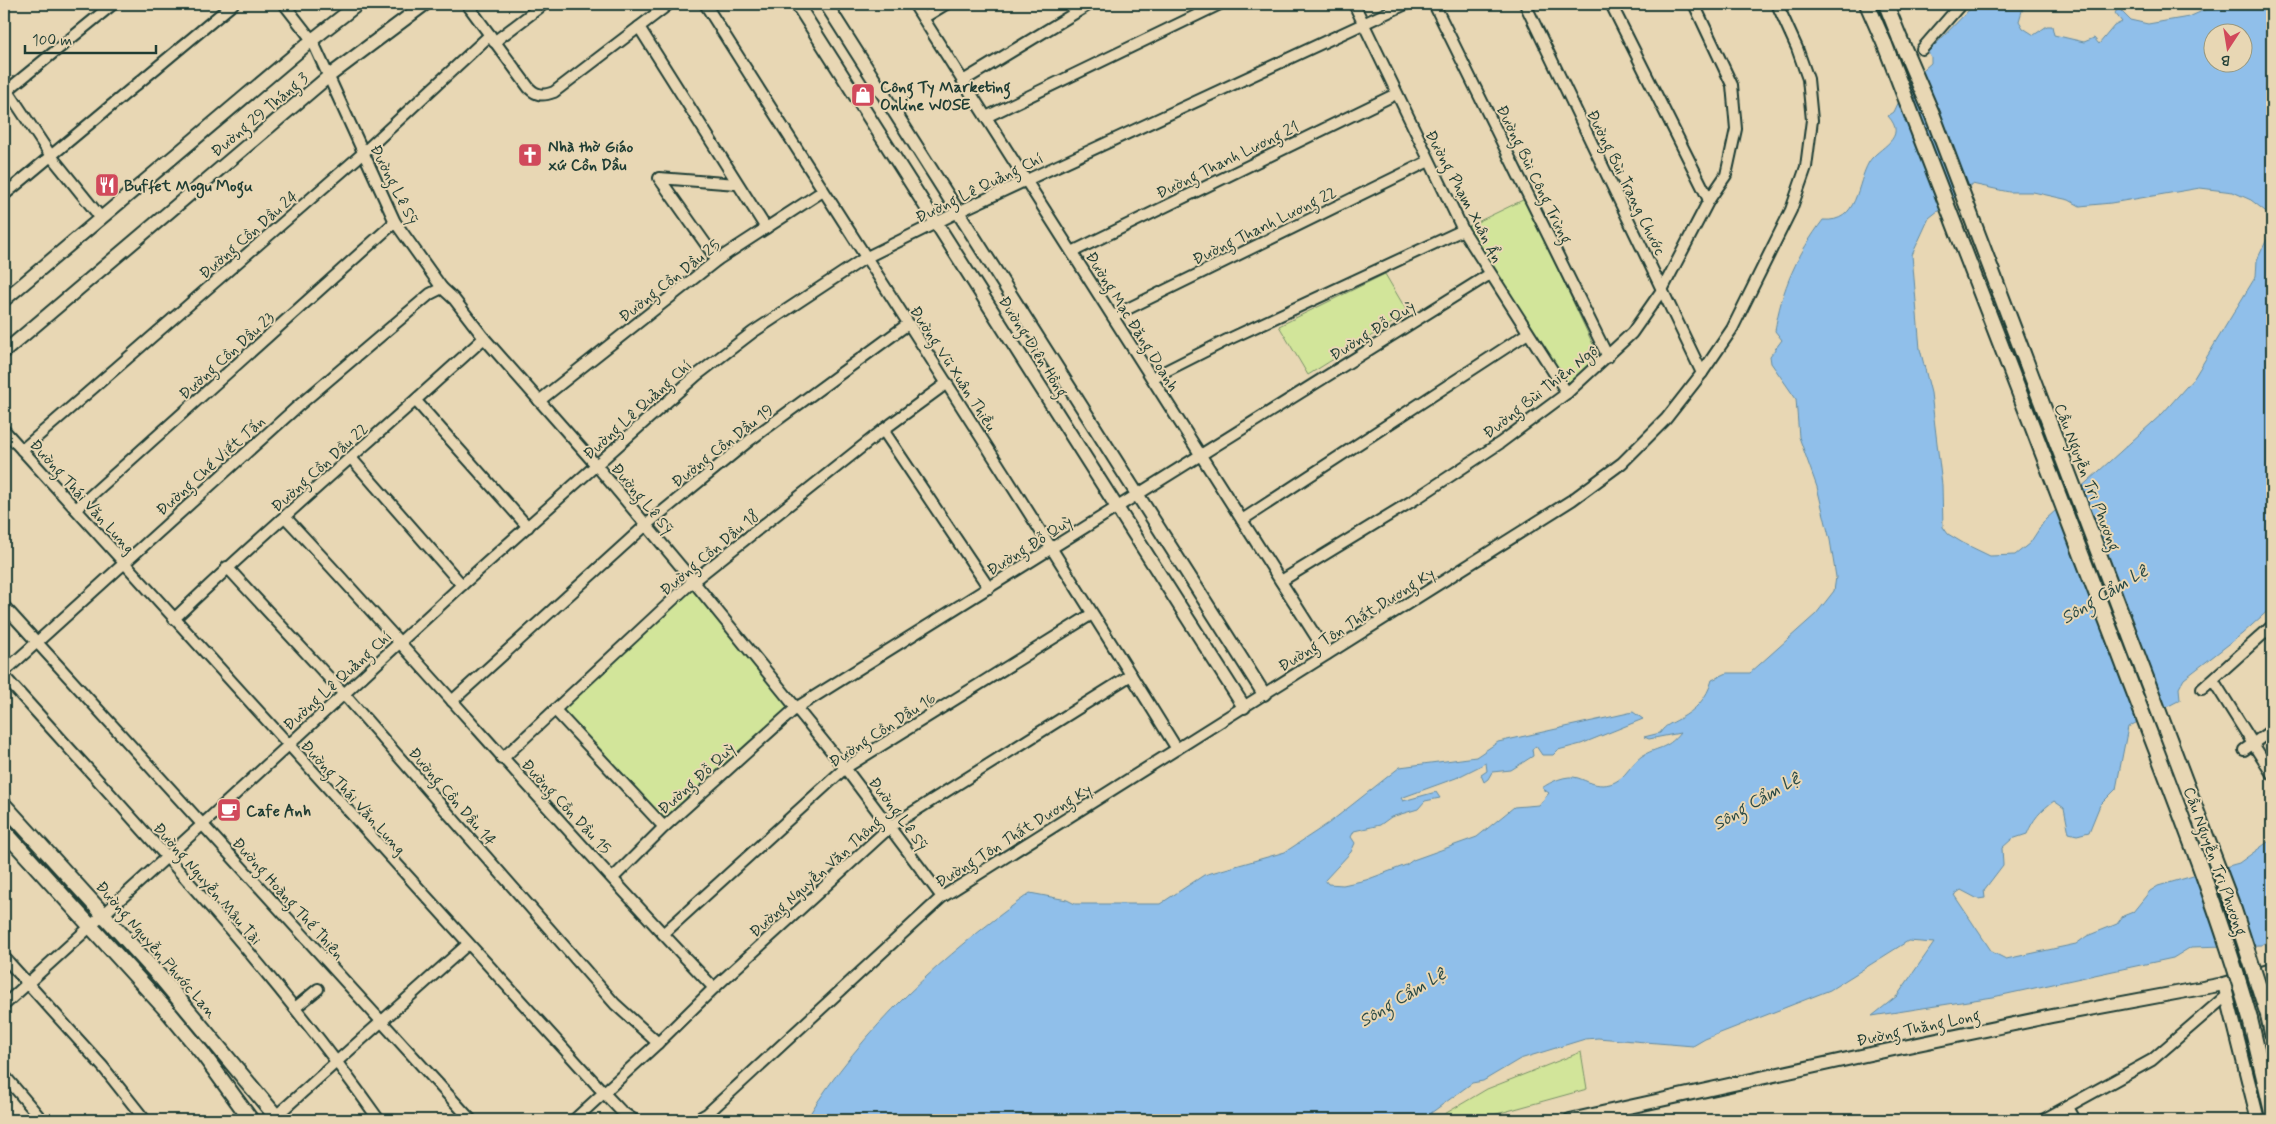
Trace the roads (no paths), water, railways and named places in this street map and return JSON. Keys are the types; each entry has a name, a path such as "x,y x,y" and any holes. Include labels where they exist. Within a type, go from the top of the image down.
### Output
{"main road":[{"name":"Cầu Nguyễn Tri Phương","path":"1867,4 1885,45 2045,458 2191,842 2232,957 2250,1019 2272,1112"},
{"name":"Cầu Nguyễn Tri Phương","path":"1886,4 1933,116 2234,910 2272,1033"},
{"name":"Đường Nguyễn Phước Lan","path":"4,805 184,1005 278,1118"},
{"name":"Đường Nguyễn Phước Lan","path":"4,831 170,1014 251,1120"}],"street":[{"path":"101,218 51,156 5,89 113,4"},
{"path":"4,195 233,4"},
{"name":"Đường Lê Sỹ","path":"284,4 312,40 394,222 442,288 454,299 484,338 596,465 693,581 891,826 942,897"},
{"name":"Đường 29 Tháng 3","path":"4,300 312,40 358,4"},
{"name":"Đường 29 Tháng 3","path":"4,352 329,76 425,4"},
{"path":"466,4 529,88 536,94 545,96 554,92 669,4"},
{"name":"Đường Cồn Dầu 24","path":"22,450 492,39 544,4"},
{"name":"Đường Vũ Xuân Thiều","path":"705,4 865,258 947,383 1177,749"},
{"name":"Đường Diên Hồng","path":"797,4 1244,707"},
{"name":"Đường Diên Hồng","path":"826,4 1264,694"},
{"name":"Đường Mạc Đăng Doanh","path":"914,4 986,118 1028,179 1112,316 1327,654"},
{"path":"923,18 946,4"},
{"path":"963,81 1090,4"},
{"path":"986,118 1220,4"},
{"name":"Đường Phạm Xuân Ẩn","path":"1354,4 1428,161 1463,230 1567,393"},
{"name":"Đường Lê Quảng Chí","path":"4,1005 167,858 343,693 402,642 462,585 697,375 753,332 865,258 1028,179 1406,4"},
{"name":"Đường Bùi Công Trừng","path":"1434,4 1608,357"},
{"name":"Đường Bùi Trang Chước","path":"1525,4 1702,373"},
{"path":"1611,4 1709,200"},
{"name":"Đường Bùi Thiện Ngộ","path":"1281,581 1424,493 1500,443 1567,393 1632,333 1662,290 1709,200 1726,175 1736,129 1732,86 1694,4"},
{"name":"Đường Tôn Thất Dương Kỵ","path":"696,1120 707,1114 942,897 1572,500 1622,463 1666,419 1702,373 1732,329 1791,210 1806,167 1812,120 1808,79 1798,48 1777,4"},
{"path":"1922,49 1961,4"},
{"path":"639,27 766,228"},
{"name":"Đường Thanh Lương 21","path":"1072,252 1396,94"},
{"name":"Đường Thanh Lương 22","path":"1112,316 1428,161"},
{"path":"717,260 659,178 737,184"},
{"name":"Đường Cồn Dầu 25","path":"539,401 717,260 823,191"},
{"name":"Đường Cồn Dầu 23","path":"76,509 394,222"},
{"path":"1152,378 1227,340 1463,230"},
{"name":"Đường Đỗ Quỳ","path":"613,878 664,827 796,708 1490,274"},
{"name":"Đường Chế Viết Tấn","path":"4,672 297,407 430,294 442,288"},
{"name":"Đường Cồn Dầu 19","path":"452,701 646,525 750,440 908,324"},
{"path":"1242,520 1528,333"},
{"name":"Đường Cồn Dầu 22","path":"174,619 227,567 416,401 484,338"},
{"name":"Đường Cồn Dầu 18","path":"502,759 693,581 883,430 947,383"},
{"path":"416,401 528,527"},
{"name":"Đường Thái Văn Lung","path":"4,430 287,746 604,1093"},
{"path":"883,430 989,588"},
{"path":"351,458 462,585"},
{"name":"Đường Cồn Dầu 15","path":"285,517 402,642 502,759 714,988"},
{"name":"Đường Cồn Dầu 14","path":"227,567 343,693 615,1004 658,1044"},
{"name":"Đường Hoàng Thế Thiện","path":"4,606 471,1120"},
{"name":"Đường Cồn Dầu 16","path":"663,934 845,768 1092,614"},
{"path":"2202,690 2272,626"},
{"name":"Đường Nguyễn Văn Thông","path":"574,1120 658,1044 714,988 891,826 1131,675"},
{"name":"Đường Nguyễn Mậu Tài","path":"4,676 167,858 295,1008 337,1061 379,1120"},
{"path":"2212,680 2272,774"},
{"path":"555,710 664,827"},
{"path":"2244,750 2272,730"},
{"path":"278,1118 337,1061 468,944"},
{"path":"4,957 103,1067 145,1120"},
{"name":"Đường Thăng Long","path":"1570,1120 1947,1038 2226,989 2272,970"},
{"path":"295,1008 318,989"},
{"path":"2043,1120 2152,1060 2226,989"},
{"path":"2226,989 2258,1120"},
{"path":"4,1075 42,1120"},
{"path":"604,1093 621,1111 634,1120"},
{"path":"2068,1107 2075,1120"}],"water":[{"name":"Sông Cẩm Lệ","path":"1975,4 2024,4 2019,21 2023,28 2034,35 2047,26 2052,26 2054,35 2084,42 2094,38 2099,44 2114,26 2122,22 2115,13 2118,8 2130,20 2148,24 2189,17 2211,7 2272,4 2272,607 2242,634 2184,679 2179,688 2180,700 2128,727 2116,789 2100,805 2089,832 2077,835 2069,833 2064,808 2054,801 2038,815 2027,834 2012,839 2002,848 2003,865 1984,890 1985,898 1978,899 1961,890 1954,895 1992,952 2006,959 2076,944 2087,936 2117,924 2123,916 2133,912 2150,891 2158,886 2239,863 2272,839 2272,939 2261,945 2191,947 2173,958 1993,997 1872,1016 1897,996 1934,943 1908,941 1830,990 1705,1039 1693,1046 1598,1038 1585,1039 1520,1059 1483,1081 1472,1083 1431,1113 1432,1120 806,1120 828,1086 853,1054 907,995 967,942 1030,893 1067,900 1075,904 1160,904 1204,875 1285,852 1329,823 1400,767 1476,757 1498,742 1633,712 1643,719 1581,744 1558,750 1553,755 1542,755 1536,746 1532,749 1533,756 1511,770 1492,772 1484,782 1481,775 1487,771 1486,763 1456,778 1401,798 1403,801 1436,792 1440,798 1425,801 1418,809 1391,817 1380,825 1354,831 1351,837 1355,843 1351,852 1325,880 1328,884 1343,885 1366,880 1406,865 1413,860 1477,837 1514,807 1539,805 1549,793 1542,788 1554,781 1574,777 1599,785 1616,782 1642,756 1671,742 1680,733 1649,739 1644,737 1660,733 1667,726 1691,712 1704,698 1712,680 1727,673 1750,673 1816,614 1834,591 1836,577 1830,540 1817,487 1799,437 1796,399 1771,363 1770,356 1782,340 1775,331 1778,316 1786,287 1798,259 1823,220 1835,219 1844,215 1850,209 1869,162 1894,137 1894,124 1888,116 1894,112 1907,84 1931,63 1931,57 1928,52","holes":["1972,184 2009,192 2033,192 2069,200 2080,206 2111,203 2200,188 2233,192 2251,200 2269,214 2269,235 2257,260 2256,276 2194,378 2163,413 2045,520 2030,543 2015,555 1990,556 1948,534 1943,527 1942,485 1931,393 1920,349 1912,255 1929,218"]}],"place":[{"name":"Công Ty Marketing Online WOSE","path":"863,95"},
{"name":"Nhà thờ Giáo xứ Cồn Dầu","path":"530,155"},
{"name":"Buffet Mogu Mogu","path":"107,185"},
{"name":"Cafe Anh","path":"229,810"}]}
